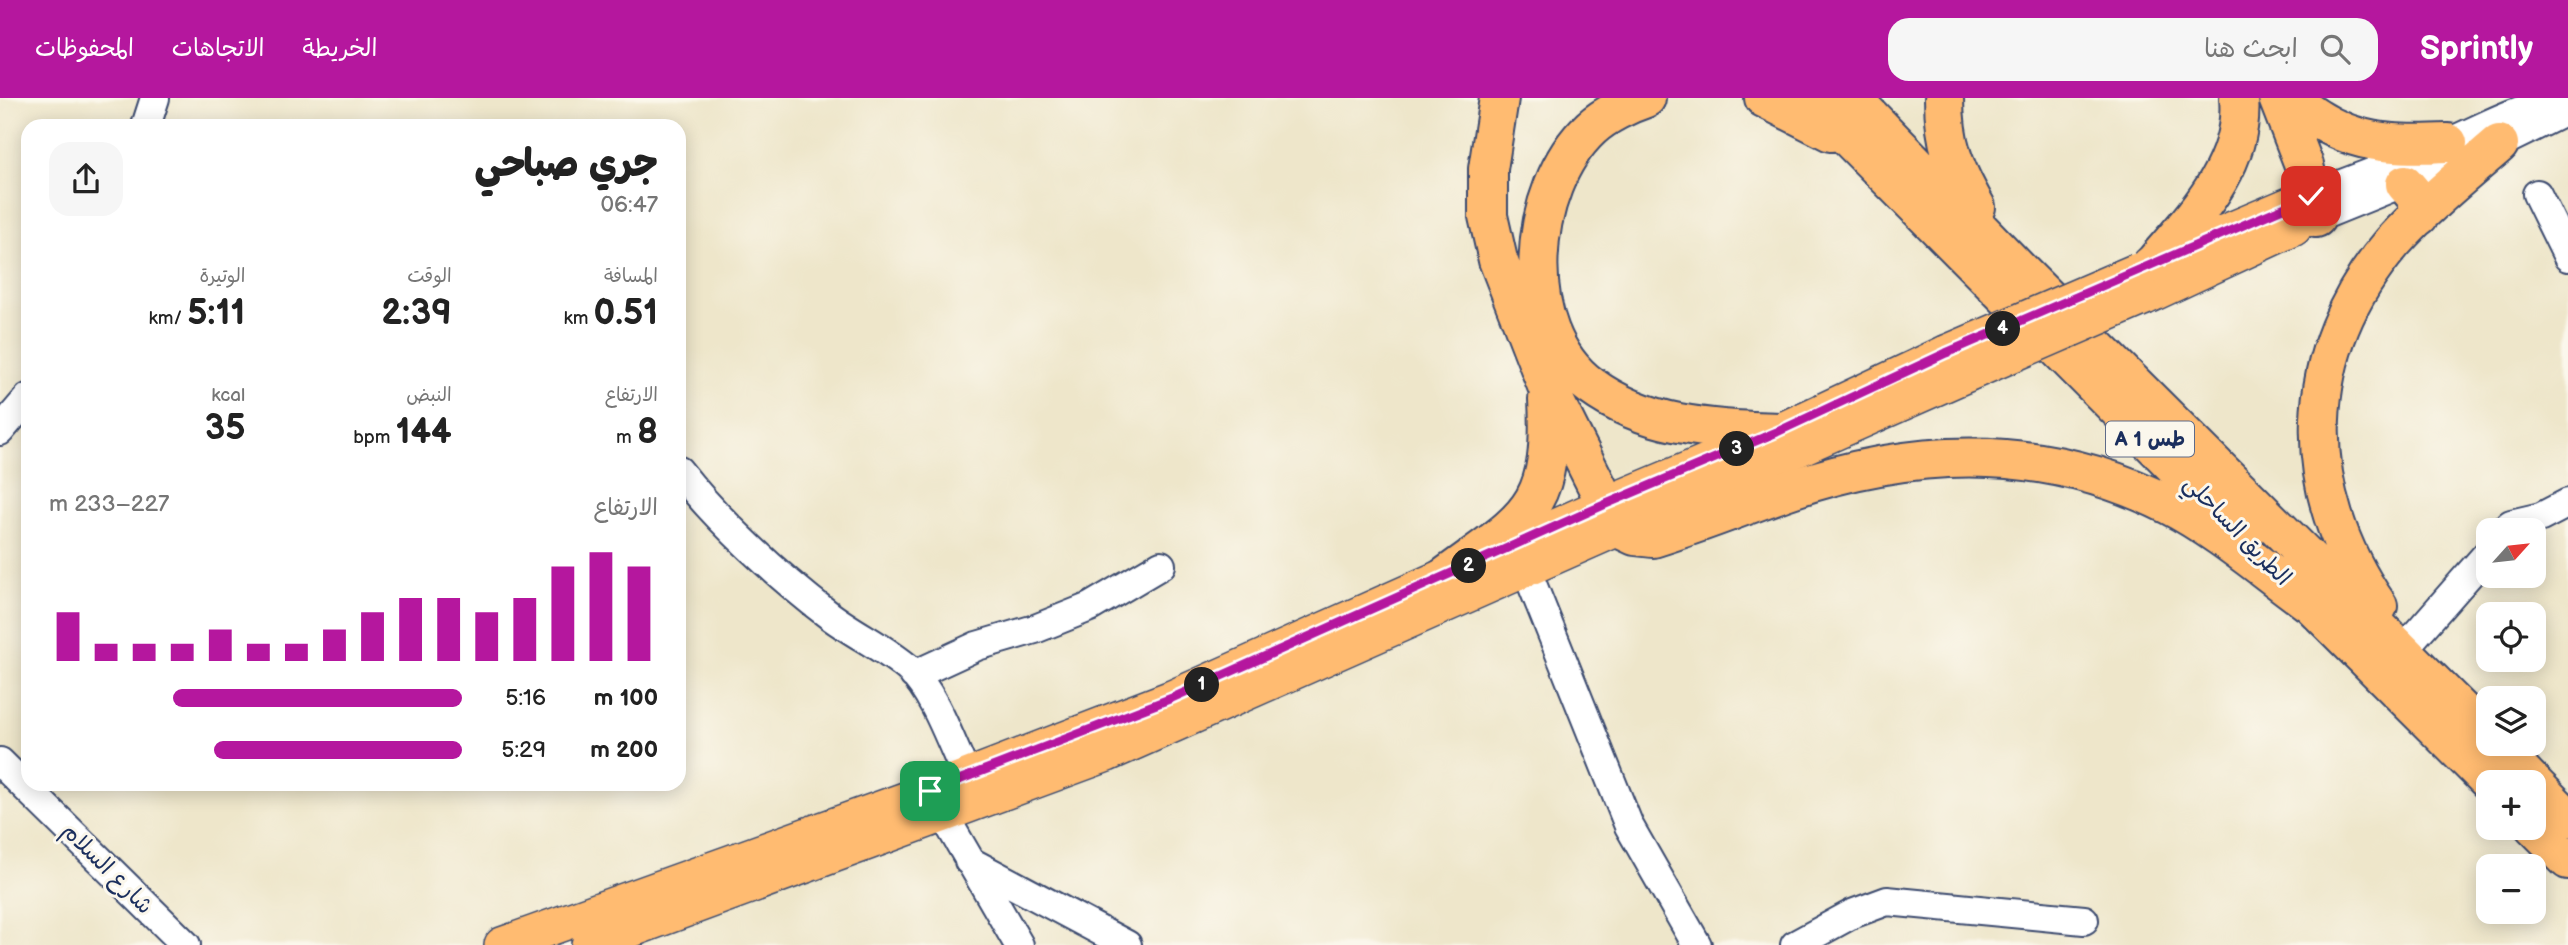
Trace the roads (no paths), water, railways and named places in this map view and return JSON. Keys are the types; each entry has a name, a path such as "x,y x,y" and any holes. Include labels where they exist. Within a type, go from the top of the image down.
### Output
{"highway":[{"path":"1499,98 1488,169 1488,216 1498,260 1547,386 1612,516 1635,536 1653,538 1790,489 1882,465 1945,457 2009,459 2099,475 2170,506 2308,602"},
{"path":"1646,98 1627,105 1592,127 1568,156 1554,180 1540,225 1539,270 1545,317 1566,356 1589,384 1653,419 1702,429 1777,432"},
{"path":"1764,98 1850,140"},
{"name":"الطريق الساحلي","path":"1809,98 1976,269 2104,392 2308,602 2478,770"},
{"name":"الطريق الساحلي","path":"1852,98 2019,270 2411,655 2476,724"},
{"path":"1944,98 1944,131 1953,165 1977,210 2019,270"},
{"path":"2146,276 2210,197 2231,153 2241,112 2239,98"},
{"path":"2278,98 2304,165 2314,207"},
{"path":"2290,98 2312,117 2343,134 2376,143 2448,143"},
{"path":"2411,655 2357,576 2330,510 2322,476 2319,405 2326,370 2352,302 2412,200 2499,144"},
{"path":"1441,580 1518,522 1534,505 1543,484 1550,440 1547,386"},
{"path":"2507,756 2520,770"},
{"path":"2546,796 2568,818"},
{"path":"2546,838 2568,860"}],"main road":[{"path":"502,945 967,777 1172,698 1441,580 1612,516 1956,364 2146,276 2314,207"},
{"path":"589,945 1107,754 1526,569 1612,516 1777,432 1956,364"}],"street":[{"path":"148,119 155,98"},
{"path":"2314,207 2501,117 2529,108 2568,102"},
{"path":"2499,144 2568,110"},
{"path":"2537,194 2568,257"},
{"path":"2314,207 2412,200"},
{"path":"0,432 21,406"},
{"path":"686,480 702,500 793,586 914,675 967,777"},
{"path":"2537,518 2568,503"},
{"path":"914,675 977,646 1035,629 1090,607 1161,565"},
{"path":"1526,569 1629,825 1697,945"},
{"path":"2411,655 2476,569"},
{"name":"شارع السلام","path":"0,762 21,783"},
{"name":"شارع السلام","path":"29,791 186,945"},
{"path":"943,814 1019,945"},
{"path":"969,861 1127,945"},
{"path":"1795,945 1852,914 1887,901 2084,920"}]}
